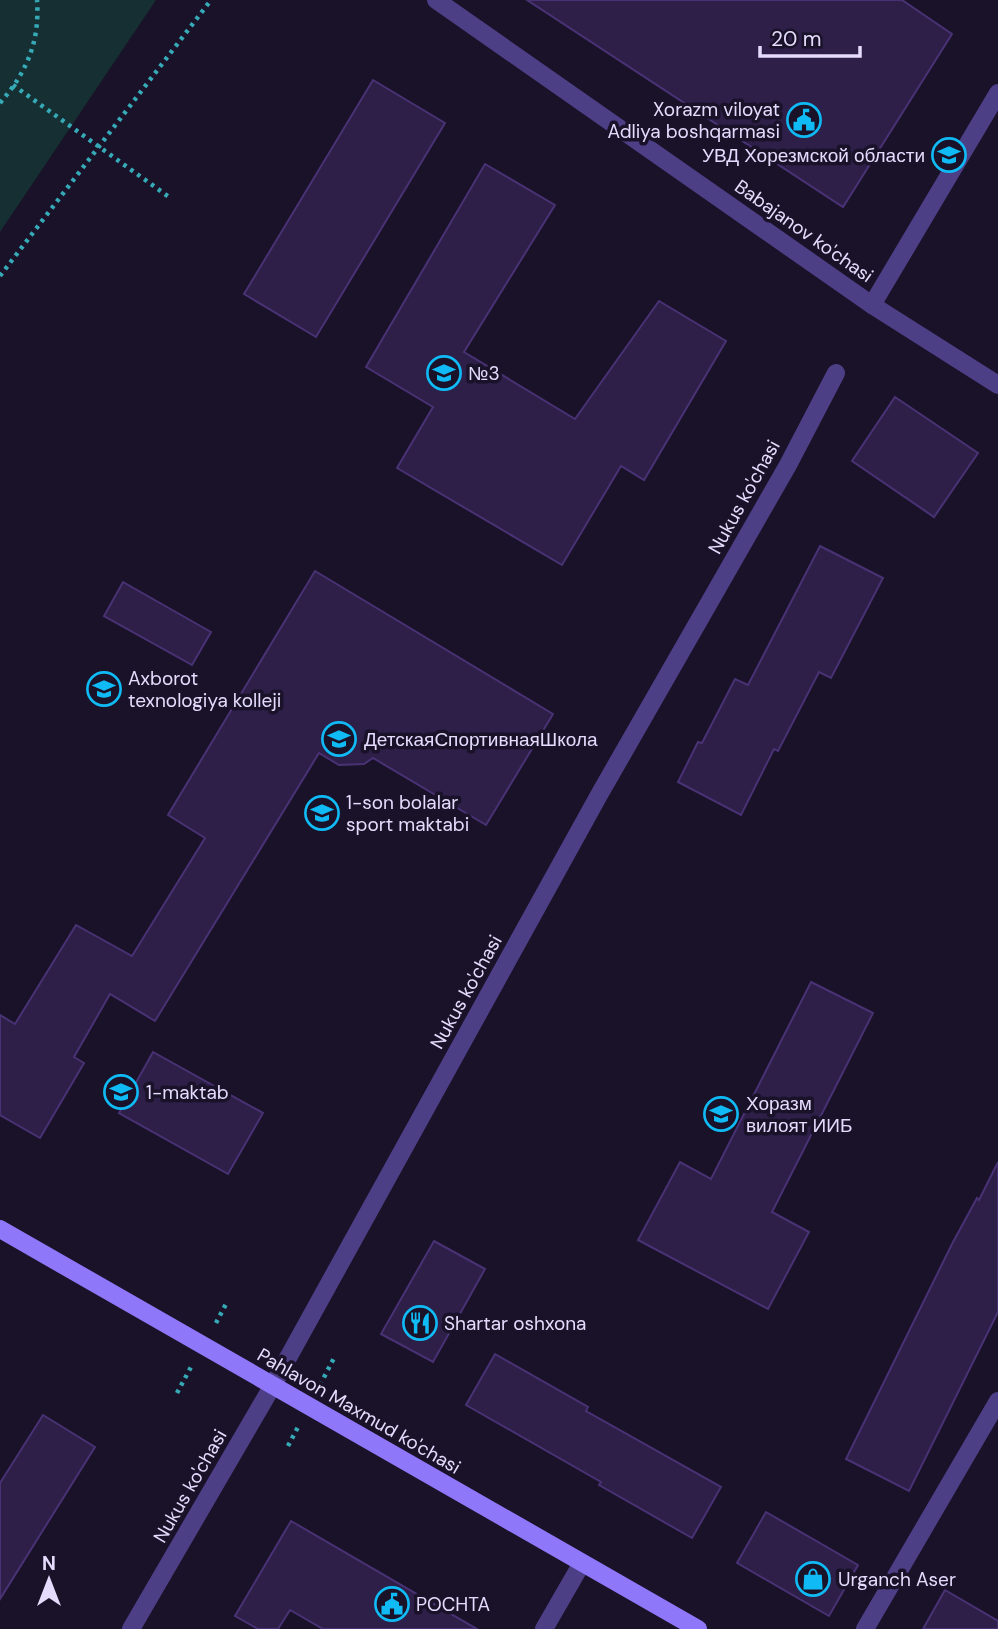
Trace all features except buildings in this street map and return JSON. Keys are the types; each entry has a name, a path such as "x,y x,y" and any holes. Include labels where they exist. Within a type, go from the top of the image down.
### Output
{"main road":[{"name":"Pahlavon Maxmud ko'chasi","path":"0,1229 698,1629"}],"street":[{"name":"Babajanov ko'chasi","path":"436,0 872,305 998,384"},
{"path":"872,305 998,93"},
{"name":"Nukus ko'chasi","path":"131,1629 273,1385 599,795 788,465 836,373"},
{"path":"864,1629 998,1401"},
{"path":"544,1629 582,1563"}],"path":[{"path":"0,103 27,66 39,24 37,0"},
{"path":"0,276 211,0"},
{"path":"13,85 169,197"}],"green space":[{"path":"0,0 156,0 0,232"}],"place":[{"name":"Xorazm viloyat Adliya boshqarmasi","path":"804,120"},
{"name":"УВД Хорезмской области","path":"949,155"},
{"name":"№3","path":"444,373"},
{"name":"Axborot texnologiya kolleji","path":"104,689"},
{"name":"ДетскаяСпортивнаяШкола","path":"339,739"},
{"name":"1-son bolalar sport maktabi","path":"322,813"},
{"name":"1-maktab","path":"121,1092"},
{"name":"Хоразм вилоят ИИБ","path":"721,1114"},
{"name":"Shartar oshxona","path":"420,1323"},
{"name":"Urganch Aser","path":"813,1579"},
{"name":"POCHTA","path":"392,1604"}]}
